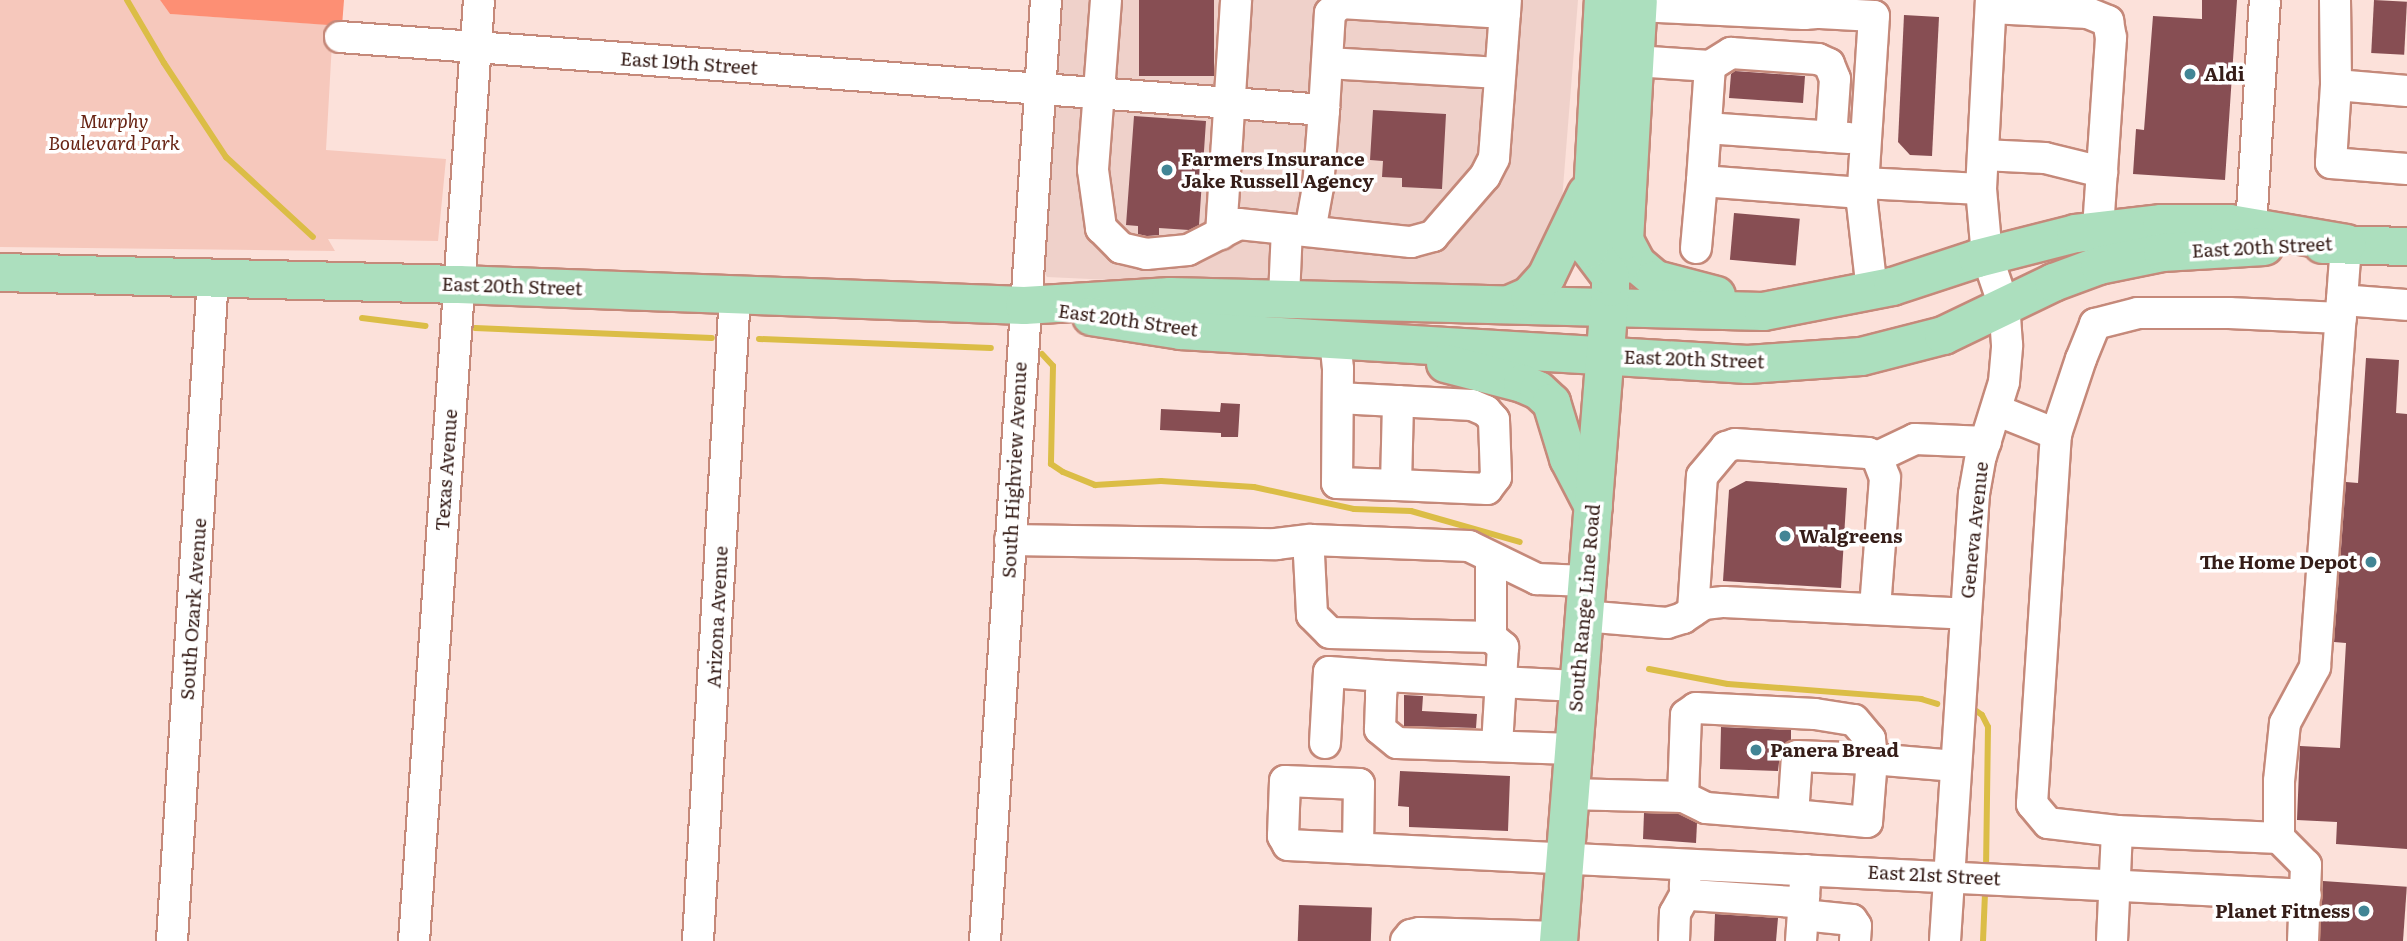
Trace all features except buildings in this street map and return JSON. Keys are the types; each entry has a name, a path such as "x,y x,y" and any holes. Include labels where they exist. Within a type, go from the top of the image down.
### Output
{"main road":[{"path":"1603,0 1589,248 1609,291"},
{"name":"South Range Line Road","path":"1558,939 1609,291 1622,261 1624,240 1638,3"},
{"path":"1509,304 1529,295 1546,276 1592,180"},
{"name":"East 20th Street","path":"0,272 458,284 1024,305 1170,296 1509,304 1609,291 1763,311 1872,290 1987,256 2098,230 2161,223 2229,223 2346,243"},
{"path":"1624,240 1636,263 1655,279 1763,311"},
{"name":"East 20th Street","path":"1024,305 1180,330 1747,364 1861,356 1943,335 2053,282 2099,265 2162,251 2346,243 2407,246"},
{"path":"1414,345 1450,366 1522,383 1545,396 1551,402 1568,458 1593,506"}],"street":[{"name":"Texas Avenue","path":"414,941 479,0"},
{"name":"South Highview Avenue","path":"985,941 1045,0"},
{"path":"1106,0 1093,170 1101,228 1121,248 1146,254 1188,250 1239,225 1299,230 1411,242 1433,236 1485,176 1494,158 1506,7 1341,3 1330,13 1318,187 1299,230 1284,297"},
{"path":"1221,234 1236,0"},
{"path":"2251,227 2264,0"},
{"path":"2335,0 2336,85 2330,163 2407,169"},
{"path":"1638,3 1874,8 1863,188 1863,236 1872,290"},
{"path":"1991,4 2088,13 2108,21 2111,38 2098,230"},
{"name":"Geneva Avenue","path":"1945,941 1974,494 2004,382 2007,345 2004,306 1987,256 1981,189 1991,4"},
{"name":"East 19th Street","path":"340,37 1324,110"},
{"path":"1635,61 1710,66 1731,52 1818,59 1829,64 1835,79 1830,137"},
{"path":"1327,63 1500,73"},
{"path":"1696,248 1710,66"},
{"path":"2336,85 2407,91"},
{"path":"1706,128 1866,139"},
{"path":"1983,155 2045,158 2102,172"},
{"path":"1702,181 1863,188 1981,189"},
{"path":"2279,838 2279,781 2285,723 2315,667 2346,243"},
{"name":"South Ozark Avenue","path":"172,941 214,277"},
{"name":"Arizona Avenue","path":"698,941 736,293"},
{"path":"2303,941 2306,865 2279,838 2117,831 2048,823 2032,804 2056,434 2095,324 2138,313 2407,305"},
{"path":"1335,340 1338,398 1337,483 1487,489 1496,477 1494,420 1486,411 1472,405 1338,398"},
{"path":"1396,485 1398,401"},
{"path":"1996,410 2056,434"},
{"path":"1693,611 1702,476 1707,466 1726,447 1735,444 1855,452 1877,457 1915,439 1986,442"},
{"path":"1875,609 1885,478 1877,457"},
{"path":"1010,540 1469,546 1585,599 1667,623 1683,618 1704,604 1724,602 1966,614"},
{"path":"1312,544 1309,555 1312,615 1331,633 1491,637 1503,647 1497,746"},
{"path":"1491,558 1491,637"},
{"path":"1325,743 1329,672 1501,684 1577,686"},
{"path":"1385,676 1380,729 1397,743 1572,749"},
{"path":"1569,794 1683,797 1706,808 1867,822 1872,759 1870,739 1854,720 1815,714 1696,708 1686,715 1683,797"},
{"path":"1793,815 1797,756 1956,765"},
{"path":"2112,941 2117,831"},
{"name":"East 21st Street","path":"1358,848 1563,860 1687,878 1804,905 1949,875 2305,895"},
{"path":"1674,941 1675,913 1687,878"},
{"path":"1804,905 1852,920 1856,926 1855,941"},
{"path":"1406,941 1411,935 1420,933 1558,939"}],"shaded area":[{"path":"160,0 344,0 342,26 170,14"},
{"path":"1060,0 1578,0 1562,200 1545,265 1515,291 1327,290 1047,277 1042,269"}],"green space":[{"name":"Murphy Boulevard Park","path":"0,0 160,0 170,14 333,25 326,150 446,159 438,241 328,239 335,251 0,247"}],"waterway":[{"path":"127,0 164,63 226,157 313,237"},
{"path":"362,318 426,326"},
{"path":"475,328 712,338"},
{"path":"759,339 991,348"},
{"path":"1042,354 1053,366 1051,464 1095,485 1161,481 1254,487 1354,509 1411,511 1520,542"},
{"path":"1649,669 1728,684 1921,699 1937,704"},
{"path":"1972,708 1982,715 1988,727 1986,862"},
{"path":"1983,941 1985,893"}],"place":[{"name":"Aldi","path":"2190,74"},
{"name":"Farmers Insurance Jake Russell Agency","path":"1167,170"},
{"name":"Walgreens","path":"1785,536"},
{"name":"The Home Depot","path":"2371,562"},
{"name":"Panera Bread","path":"1756,750"},
{"name":"Planet Fitness","path":"2364,911"}]}
